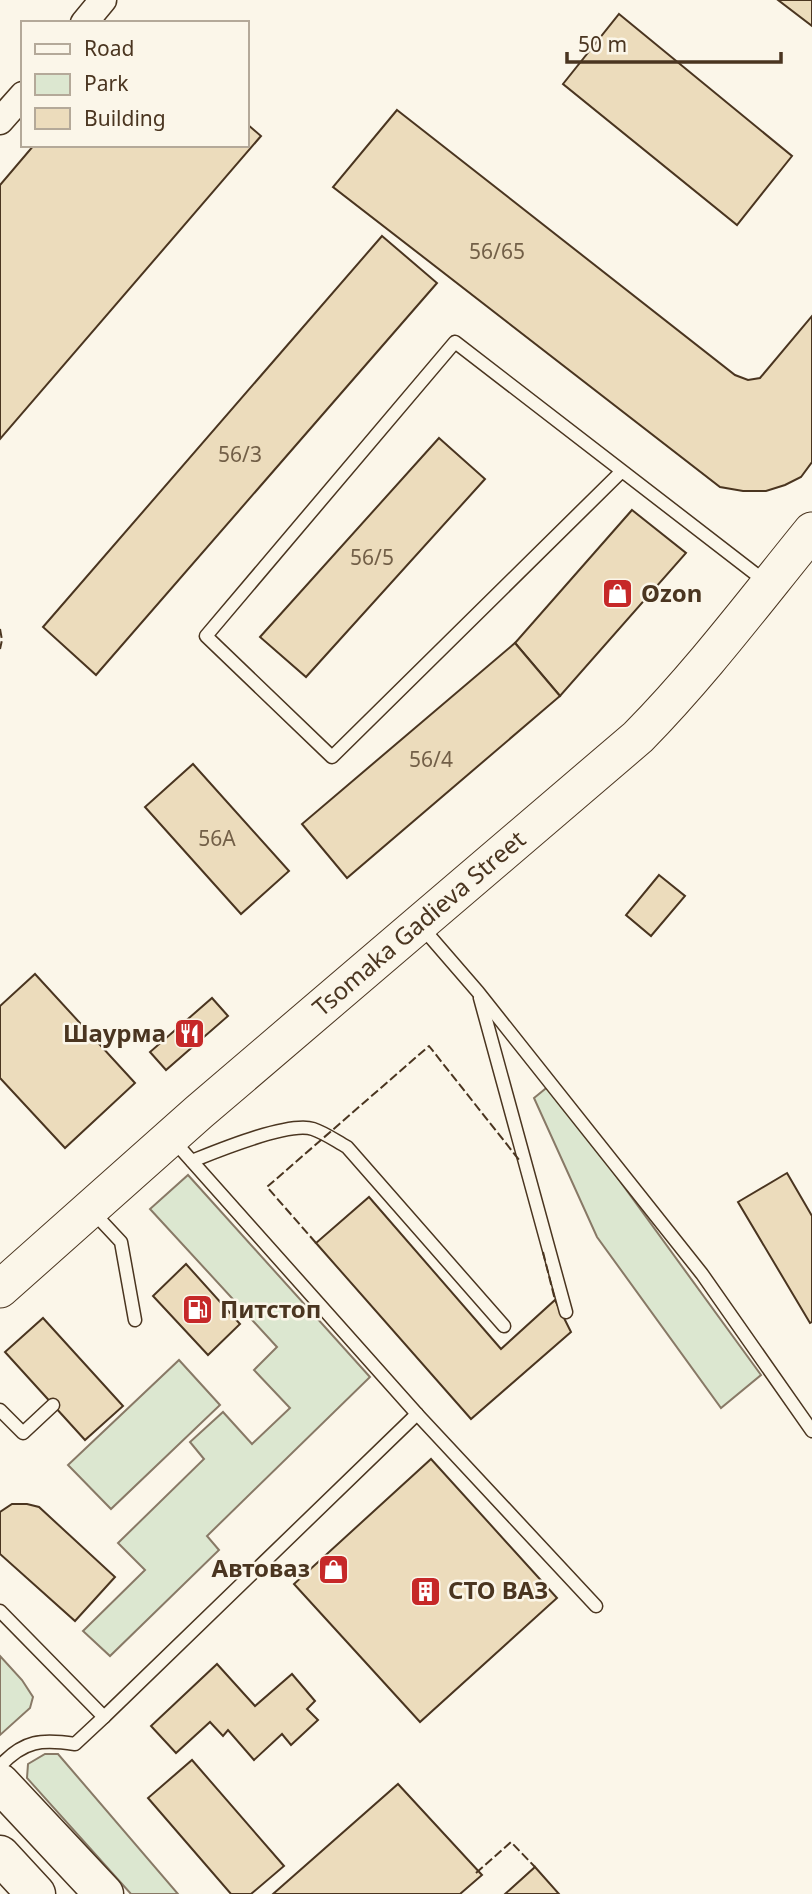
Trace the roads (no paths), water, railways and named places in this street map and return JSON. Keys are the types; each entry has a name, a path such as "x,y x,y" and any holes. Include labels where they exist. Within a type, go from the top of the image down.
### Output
{"main road":[{"name":"Tsomaka Gadieva Street","path":"0,1289 89,1209 181,1149 420,925 638,737 710,658 812,531"},
{"path":"0,1783 104,1894"},
{"path":"0,1855 36,1894"}],"street":[{"path":"86,21 103,0"},
{"path":"0,121 21,97"}],"lane":[{"path":"622,471 332,757 206,636 455,342 769,584"},
{"path":"420,925 478,992 702,1274 812,1432"},
{"path":"478,992 566,1312"},
{"path":"181,1149 229,1146 274,1132 310,1128 347,1147 504,1326"},
{"path":"181,1149 417,1414 596,1606"},
{"path":"89,1209 121,1242 135,1320"},
{"path":"0,1410 23,1433 53,1405"},
{"path":"0,1766 14,1751 44,1740 75,1744 417,1414"},
{"path":"0,1611 104,1717"}],"place":[{"name":"Ozon","path":"618,594"},
{"name":"Шаурма","path":"189,1034"},
{"name":"Питстоп","path":"197,1310"},
{"name":"Автоваз","path":"333,1569"},
{"name":"СТО ВАЗ","path":"425,1591"}]}
